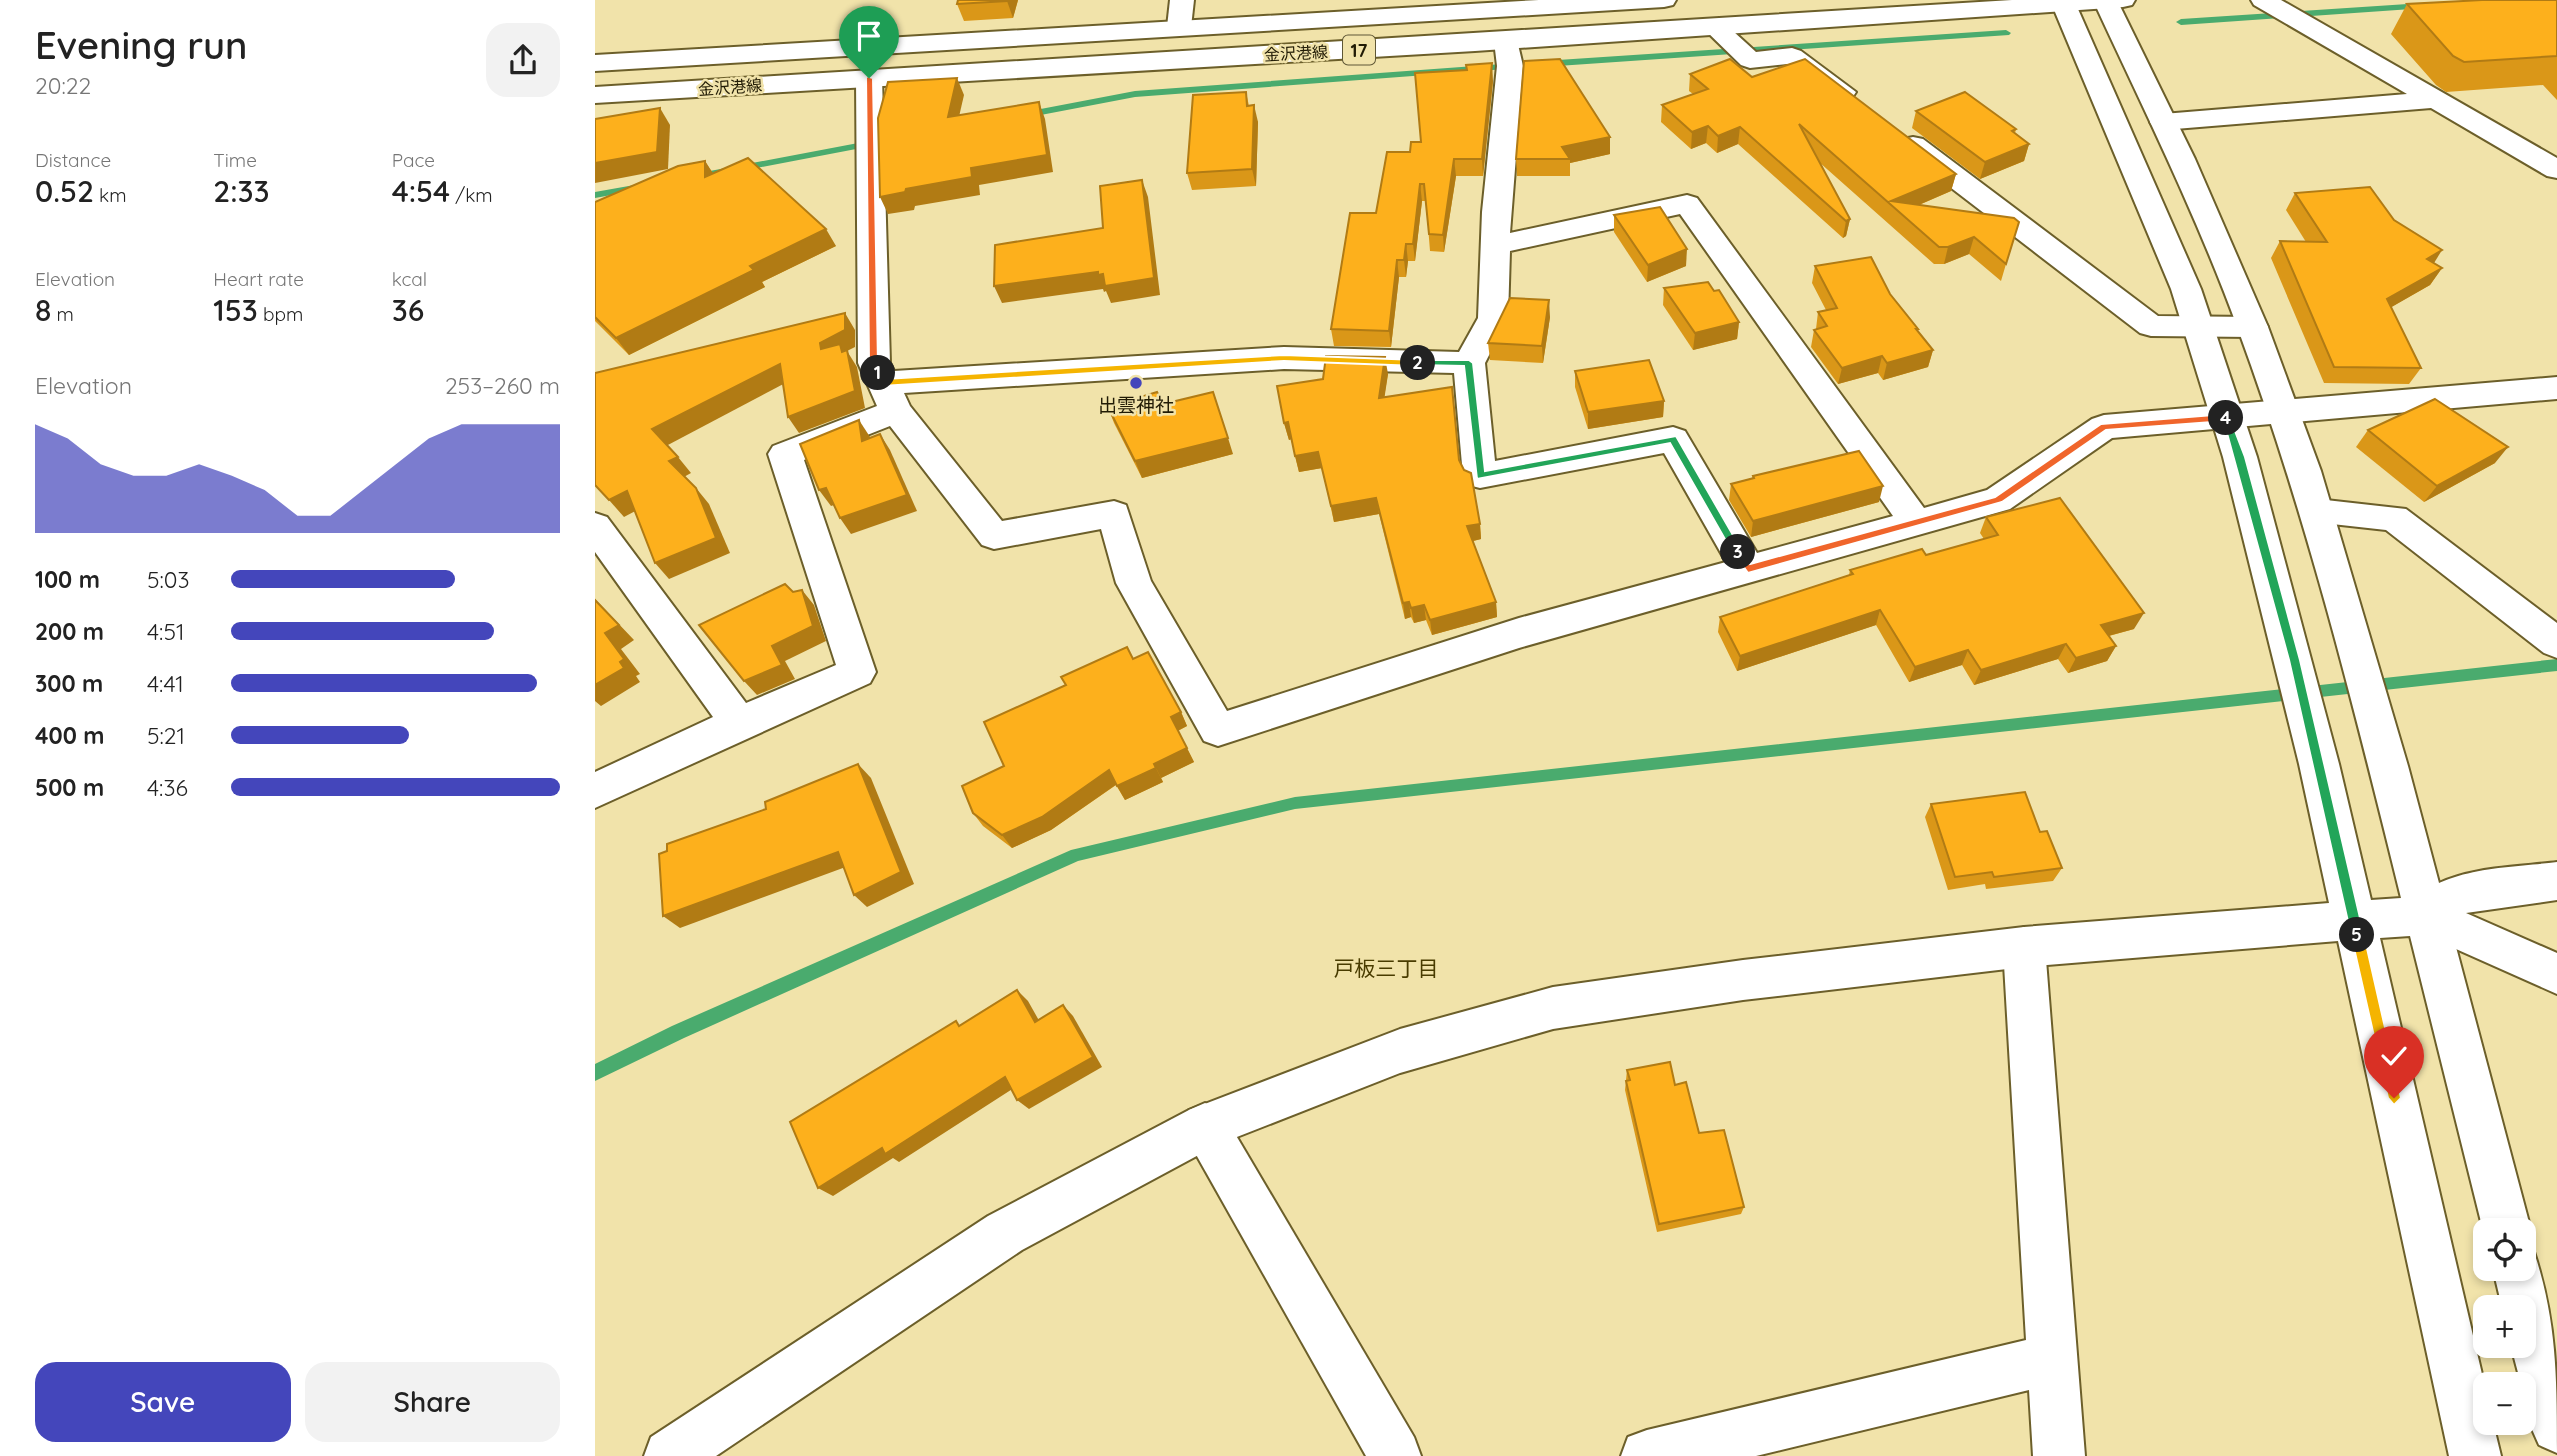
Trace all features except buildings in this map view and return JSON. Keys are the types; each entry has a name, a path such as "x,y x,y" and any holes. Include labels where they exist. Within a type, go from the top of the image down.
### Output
{"street":[{"path":"1179,27 1182,0"},
{"name":"金沢港線","path":"595,63 1664,0"},
{"path":"2112,0 2253,327 2317,512 2388,766 2504,1218"},
{"name":"金沢港線","path":"595,95 869,78 1509,57 1731,42 2063,2 2112,0"},
{"path":"2063,2 2181,276 2228,418 2294,660 2319,764 2475,1456"},
{"path":"2279,10 2557,170"},
{"path":"1731,42 1750,60 1792,56 1863,107"},
{"path":"1509,57 1495,245 1493,318 1469,363 1480,476 1673,439 1748,569"},
{"path":"869,78 874,363 889,397 994,536 1114,514 1134,583 1218,730 1518,633 1998,500 2104,427 2284,414 2557,388"},
{"path":"2163,122 2436,100"},
{"path":"1896,132 2151,326 2253,327"},
{"path":"1495,245 1687,204 1917,524"},
{"path":"595,791 739,723 857,672 785,454 889,397 1284,358 1469,363"},
{"path":"2317,512 2394,518 2548,636"},
{"path":"595,526 739,723"},
{"path":"2426,915 2463,892 2557,881"},
{"path":"670,1456 1005,1233 1205,1126 1400,1051 1553,1008 1743,980 2024,947 2426,915 2557,974"},
{"path":"2024,947 2059,1456"},
{"path":"1205,1126 1395,1456"},
{"path":"2520,1281 2557,1427"},
{"path":"1647,1456 2053,1359"}],"waterway":[{"path":"2181,22 2423,6"},
{"path":"1543,64 2006,33"},
{"path":"1025,115 1135,94 1516,66"},
{"path":"694,177 874,143"},
{"path":"595,195 640,187"},
{"path":"595,1073 678,1032 1076,855 1295,803 2557,665"}],"place":[{"name":"出雲神社","path":"1136,383"}],"district":[{"name":"戸板三丁目","path":"1386,968"}],"route":[{"path":"869,78 874,363 882,383 1082,368 1284,358 1469,363 1480,476 1673,439 1748,569 1998,500 2104,427 2228,418 2241,457 2294,660 2394,1098"}]}
